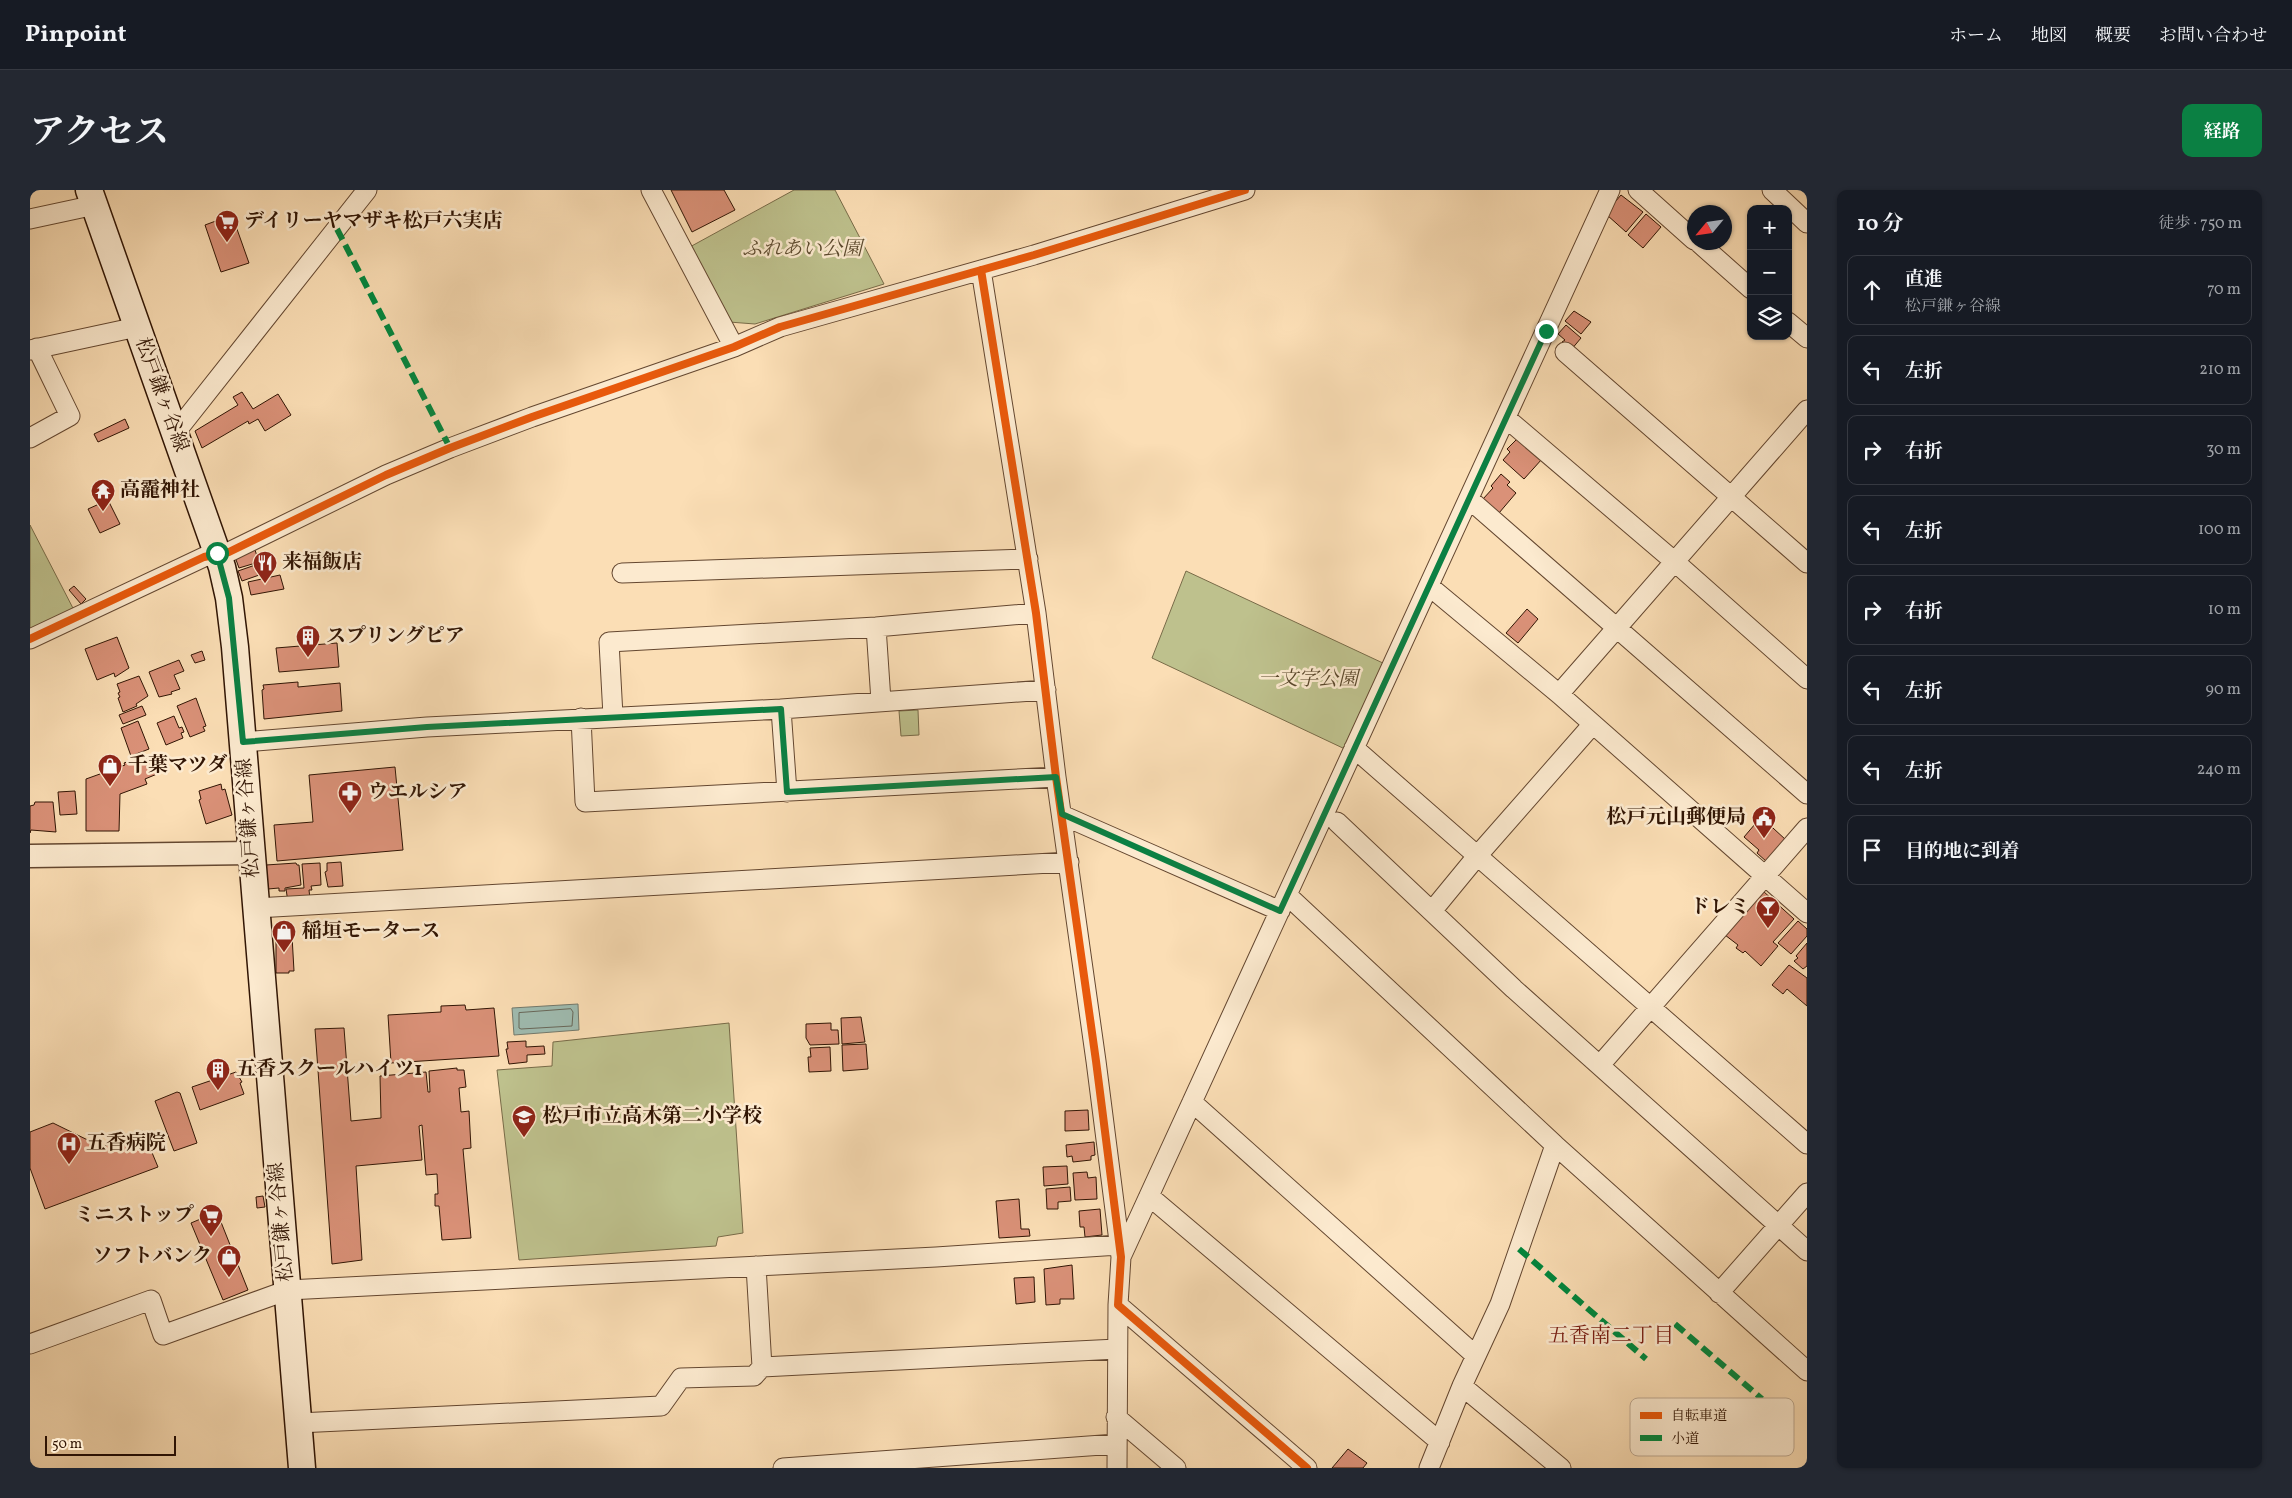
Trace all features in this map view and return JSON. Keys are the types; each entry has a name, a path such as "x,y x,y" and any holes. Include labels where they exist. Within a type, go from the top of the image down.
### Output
{"main road":[{"name":"松戸鎌ヶ谷線","path":"92,198 217,553 229,598 243,742 302,1468"}],"street":[{"path":"175,433 367,190"},
{"path":"651,190 734,346"},
{"path":"30,639 204,557 229,552 386,475 450,448 734,346 780,327 981,270 1245,190"},
{"path":"1120,1251 1149,1196 1610,190"},
{"path":"1638,190 1687,234"},
{"path":"1772,190 1807,223"},
{"path":"30,219 92,198"},
{"path":"1707,250 1747,285"},
{"path":"981,270 1036,613 1056,777 1069,862 1120,1251 1116,1417 1117,1468"},
{"path":"1792,325 1807,338"},
{"path":"30,438 70,416 33,349 137,327"},
{"path":"1565,352 1807,564"},
{"path":"1560,694 1807,410"},
{"path":"1506,418 1675,562 1807,679"},
{"path":"1468,499 1807,794"},
{"path":"622,573 1028,559"},
{"path":"1429,586 1560,694 1807,913"},
{"path":"613,716 609,642 876,627 1036,613"},
{"path":"876,627 881,701"},
{"path":"243,742 427,727 613,716 781,709 1046,690"},
{"path":"781,709 787,792"},
{"path":"581,718 585,802 1056,777"},
{"path":"1432,911 1478,855 1594,724"},
{"path":"1354,748 1807,1144"},
{"path":"1062,814 1283,903 1807,1371"},
{"path":"1337,822 1514,988 1807,1251"},
{"path":"1600,1065 1649,1006 1766,878 1807,828"},
{"path":"30,856 251,853"},
{"path":"256,908 1069,862"},
{"path":"1192,1102 1476,1356"},
{"path":"1429,1468 1462,1386 1500,1304 1555,1145"},
{"path":"1719,1292 1807,1193"},
{"path":"1149,1196 1440,1442"},
{"path":"30,1344 151,1300 163,1336 288,1290 756,1266 1120,1251"},
{"path":"298,1423 661,1406 681,1378 754,1376 762,1367 756,1266"},
{"path":"1118,1305 1307,1468"},
{"path":"762,1367 1117,1350"},
{"path":"1462,1386 1561,1468"},
{"path":"1116,1417 1176,1468"},
{"path":"783,1468 1116,1444"}],"green space":[{"name":"ふれあい公園","path":"794,190 835,190 884,284 755,324 729,322 688,248"},
{"path":"30,525 76,614 30,636"},
{"name":"一文字公園","path":"1186,571 1385,664 1347,750 1152,658"},
{"path":"918,710 919,735 901,736 899,711"},
{"path":"729,1023 743,1233 718,1237 716,1246 519,1260 497,1070 552,1066 553,1042"}],"water":[{"path":"578,1004 579,1030 514,1035 512,1008"}],"building":[{"path":"671,190 724,190 735,210 692,232"},
{"path":"1621,195 1643,212 1626,232 1607,215 1608,210"},
{"path":"1646,214 1661,227 1643,248 1628,235"},
{"path":"232,215 249,263 221,272 205,225"},
{"path":"1574,311 1591,322 1581,334 1565,321"},
{"path":"1566,325 1581,338 1571,350 1562,342 1565,340 1558,334"},
{"path":"242,392 253,409 278,394 291,415 265,431 258,419 249,424 248,421 202,448 195,431 238,405 233,397"},
{"path":"125,419 129,428 98,442 94,434"},
{"path":"1518,438 1542,459 1524,479 1503,460 1510,452 1507,449"},
{"path":"1501,474 1510,482 1507,485 1516,493 1499,513 1483,499 1493,488 1491,486"},
{"path":"108,500 120,524 100,533 88,509"},
{"path":"254,547 259,562 239,568 235,557"},
{"path":"261,563 265,573 242,581 238,571"},
{"path":"280,575 284,589 251,595 248,582"},
{"path":"74,586 86,599 81,604 69,590"},
{"path":"1527,609 1538,619 1518,643 1506,633"},
{"path":"117,637 129,668 115,677 114,673 97,680 85,649"},
{"name":"スプリングピア","path":"337,643 339,667 279,672 276,648"},
{"path":"202,651 205,660 195,663 191,655"},
{"path":"179,660 184,671 174,675 180,689 171,692 172,694 159,697 149,672"},
{"path":"139,676 148,696 136,704 137,706 123,712 118,698 120,697 118,693 120,692 117,684"},
{"path":"298,682 298,687 340,683 342,711 264,719 263,685"},
{"path":"196,698 206,726 203,727 205,731 190,737 177,706"},
{"path":"142,706 146,715 123,724 119,715"},
{"path":"174,716 179,728 182,727 184,732 181,733 183,738 166,745 157,723"},
{"path":"138,721 149,749 131,756 121,728"},
{"path":"151,757 157,774 145,779 147,784 120,794 119,831 86,831 86,779 125,765 124,763 138,758 139,762"},
{"path":"395,767 403,850 277,861 274,825 313,822 309,775"},
{"path":"221,784 222,790 225,789 232,815 206,824 199,800 201,799 199,791"},
{"path":"75,791 77,814 60,815 58,792"},
{"path":"35,802 53,802 56,832 31,830 30,833 30,806 34,805"},
{"path":"1761,817 1786,840 1767,862 1757,853 1759,850 1744,837"},
{"path":"341,862 343,886 328,887 325,872 327,871 327,863"},
{"path":"296,863 299,865 301,885 285,888 285,891 279,891 279,888 268,889 266,865"},
{"path":"320,863 321,885 311,886 312,890 309,890 310,899 288,902 286,889 304,888 302,864"},
{"path":"1763,891 1794,919 1773,942 1778,946 1761,966 1745,951 1743,953 1736,948 1738,945 1725,935"},
{"path":"1798,921 1807,929 1807,936 1791,954 1778,943"},
{"path":"276,936 292,936 294,971 276,973"},
{"path":"1807,943 1807,966 1803,969 1794,961"},
{"path":"1789,965 1807,978 1807,1006 1787,989 1783,994 1772,985"},
{"path":"465,1005 466,1010 494,1008 499,1056 391,1063 388,1015 441,1012 441,1006"},
{"path":"861,1017 865,1042 842,1044 841,1018"},
{"path":"831,1023 831,1030 838,1030 839,1044 810,1045 806,1038 806,1024"},
{"path":"344,1028 351,1121 381,1118 380,1076 426,1072 428,1092 430,1092 429,1071 457,1068 457,1070 464,1070 466,1087 459,1088 461,1112 469,1111 471,1148 463,1149 471,1238 442,1240 439,1206 435,1206 435,1194 438,1194 437,1174 426,1175 422,1125 419,1126 422,1160 356,1166 362,1260 332,1264 315,1029"},
{"path":"526,1041 526,1047 544,1046 545,1054 527,1055 527,1062 509,1064 506,1049 508,1049 507,1042"},
{"path":"866,1044 868,1069 843,1071 842,1045"},
{"path":"830,1047 831,1071 809,1072 808,1057 811,1057 810,1048"},
{"name":"五香スクールハイツ1","path":"236,1072 242,1082 240,1083 244,1094 200,1110 192,1087"},
{"path":"177,1092 180,1093 197,1143 174,1151 155,1101"},
{"path":"1088,1110 1089,1130 1065,1131 1065,1111"},
{"path":"53,1123 102,1147 143,1131 158,1167 45,1209 30,1168 30,1132"},
{"path":"1094,1142 1095,1155 1091,1156 1091,1160 1073,1162 1072,1156 1067,1157 1066,1145"},
{"path":"1067,1166 1068,1184 1044,1186 1043,1167"},
{"path":"1087,1172 1088,1178 1096,1177 1097,1199 1075,1200 1073,1173"},
{"path":"1070,1187 1071,1201 1058,1202 1058,1209 1047,1209 1046,1189"},
{"path":"263,1196 265,1207 257,1208 256,1197"},
{"path":"1019,1199 1021,1229 1029,1229 1030,1236 999,1238 996,1201"},
{"path":"1100,1209 1102,1235 1085,1237 1084,1227 1080,1227 1079,1211"},
{"path":"217,1212 248,1290 223,1300 191,1223"},
{"path":"1072,1265 1074,1299 1060,1299 1060,1304 1046,1305 1044,1269"},
{"path":"1034,1277 1035,1302 1016,1304 1014,1278"},
{"path":"1348,1449 1367,1463 1363,1468 1332,1468"}],"marked path":[{"path":"337,229 450,448"},
{"path":"1519,1249 1646,1359"},
{"path":"1675,1324 1761,1398"}],"cycle path":[{"path":"30,639 204,557 229,552 386,475 532,417 734,347 780,327 1034,255 1245,190"},
{"path":"981,270 1036,613 1056,777 1096,1061 1121,1257 1118,1305 1307,1468"}],"place":[{"name":"デイリーヤマザキ松戸六実店","path":"227,243"},
{"name":"高靇神社","path":"103,512"},
{"name":"来福飯店","path":"265,584"},
{"name":"スプリングピア","path":"308,658"},
{"name":"千葉マツダ","path":"110,787"},
{"name":"ウエルシア","path":"350,814"},
{"name":"松戸元山郵便局","path":"1764,839"},
{"name":"ドレミ","path":"1768,929"},
{"name":"稲垣モータース","path":"284,953"},
{"name":"五香スクールハイツ1","path":"218,1091"},
{"name":"松戸市立高木第二小学校","path":"524,1138"},
{"name":"五香病院","path":"69,1165"},
{"name":"ミニストップ","path":"211,1237"},
{"name":"ソフトバンク","path":"229,1278"}],"district":[{"name":"五香南二丁目","path":"1611,1336"}],"route":[{"path":"217,553 229,598 243,742 427,727 613,716 781,709 787,792 1056,777 1062,814 1280,911 1546,331"}]}
